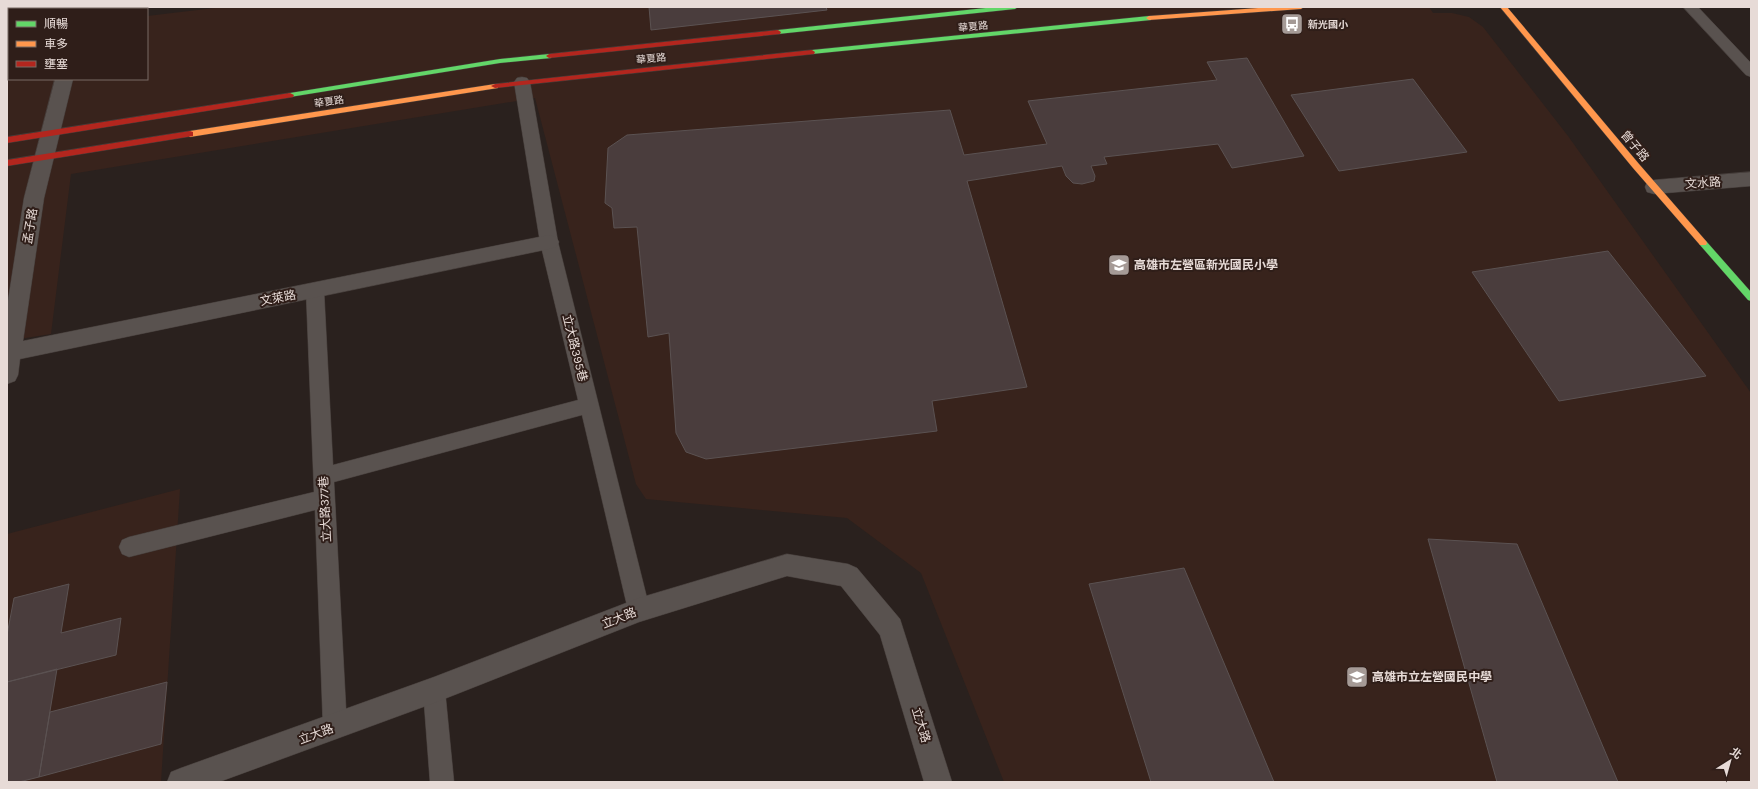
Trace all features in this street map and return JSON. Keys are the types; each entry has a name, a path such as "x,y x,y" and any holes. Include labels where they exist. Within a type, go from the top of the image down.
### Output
{"street":[{"name":"華夏路","path":"7,140 500,61 954,20 1015,7"},
{"name":"華夏路","path":"7,164 462,90 522,82 1166,16 1301,7"},
{"name":"曾子路","path":"1503,7 1654,187 1751,298"},
{"path":"954,20 960,38"},
{"name":"孟子路","path":"7,375 9,353 34,198 49,133 64,80"},
{"name":"文水路","path":"1654,187 1751,179"},
{"name":"文萊路","path":"9,353 549,242"},
{"name":"立大路","path":"181,782 434,690 639,610 787,566 848,576 891,628 938,782"}],"lane":[{"path":"1690,7 1751,72"},
{"name":"立大路395巷","path":"522,82 549,242 639,610"},
{"name":"立大路377巷","path":"315,291 335,727"},
{"path":"323,476 589,405"},
{"path":"129,547 324,499"},
{"path":"434,690 442,782"}],"shaded area":[{"path":"223,7 1429,7 1433,13 1452,13 1469,17 1483,27 1568,136 1751,393 1751,782 1004,782 921,573 847,518 646,499 636,484 535,98 71,174 51,334 7,341 7,58 8,80 148,80 148,16"},
{"path":"180,489 161,782 7,782 7,534"}],"building":[{"path":"649,7 826,7 827,10 651,30"},
{"path":"1247,58 1304,156 1232,168 1218,144 1104,157 1107,164 1091,166 1095,176 1094,181 1082,184 1073,183 1066,176 1062,166 967,181 1027,387 932,401 937,431 706,459 686,452 676,433 669,333 648,337 637,227 614,228 612,208 605,203 608,148 627,135 950,110 964,155 1047,144 1028,101 1217,80 1207,62"},
{"path":"1413,79 1467,152 1339,171 1291,95"},
{"path":"1608,251 1706,376 1559,401 1472,272"},
{"path":"1428,539 1517,544 1618,782 1497,782"},
{"path":"1184,568 1274,782 1151,782 1089,584"},
{"path":"69,584 61,633 121,618 116,655 7,682 7,635 14,598"},
{"path":"57,669 39,777 19,782 7,782 7,682"},
{"path":"167,682 161,744 39,777 50,712"}],"traffic: fast":[{"path":"778,32 1015,7"},
{"path":"812,52 1149,18"},
{"path":"290,95 500,61 549,56"},
{"path":"1703,243 1751,298"}],"traffic: slow":[{"path":"1149,18 1301,7"},
{"path":"1503,7 1636,166 1703,243"},
{"path":"190,134 495,86"}],"traffic: jam":[{"path":"549,56 778,32"},
{"path":"495,86 812,52"},
{"path":"7,140 290,95"},
{"path":"7,163 190,134"}],"place":[{"name":"新光國小","path":"1292,24"},
{"name":"高雄市左營區新光國民小學","path":"1119,265"},
{"name":"高雄市立左營國民中學","path":"1357,677"}]}
